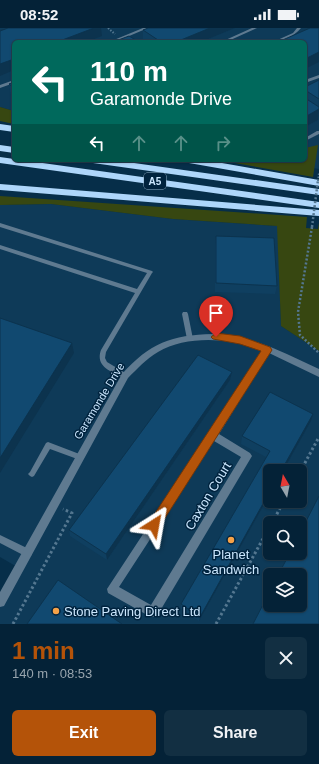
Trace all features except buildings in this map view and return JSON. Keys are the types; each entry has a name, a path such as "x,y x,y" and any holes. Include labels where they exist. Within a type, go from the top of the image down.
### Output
{"highway":[{"path":"0,127 12,129"},
{"path":"0,148 12,150"},
{"name":"A5","path":"0,160 12,162"},
{"name":"A5","path":"14,162 319,205"},
{"name":"A5","path":"107,162 319,192"},
{"path":"200,162 319,183"},
{"path":"0,187 319,213"}],"street":[{"name":"Garamonde Drive","path":"0,602 125,376 137,363 160,348 190,339 216,337 240,340 319,373"},
{"name":"Caxton Court","path":"213,435 247,456 153,612 112,589 267,350"}],"lane":[{"path":"116,40 146,28"},
{"path":"228,40 255,28"},
{"path":"280,40 294,34 299,28"},
{"path":"307,81 319,76"},
{"path":"0,87 12,82"},
{"path":"307,139 319,132"},
{"path":"0,225 150,272 103,352 102,358 104,364 125,376"},
{"path":"0,247 138,292"},
{"path":"184,314 190,339"},
{"path":"32,474 48,445 80,457"},
{"path":"0,538 28,553"}],"path":[{"path":"319,173 298,312 300,335 319,353"},
{"path":"304,464 319,437"},
{"path":"13,624 72,513 53,505"},
{"path":"216,624 263,539"}],"shaded area":[{"path":"0,28 319,29 319,169 275,162 307,162 307,40 12,40 12,110 0,107"},
{"path":"51,204 173,219 278,226 281,326 319,351 319,624 0,624 0,602 19,568 0,557 0,205"}],"green space":[{"path":"0,107 12,110 12,124 0,121"},
{"path":"318,145 313,177 229,162 307,162 307,148"},
{"path":"0,196 307,217 306,228 318,229 319,223 319,351 281,326 277,226 173,219 51,204 0,205"}],"place":[{"name":"Planet Sandwich","path":"231,540"},
{"name":"Stone Paving Direct Ltd","path":"56,611"}],"route":[{"path":"154,525 267,350 240,340 216,337"}]}
